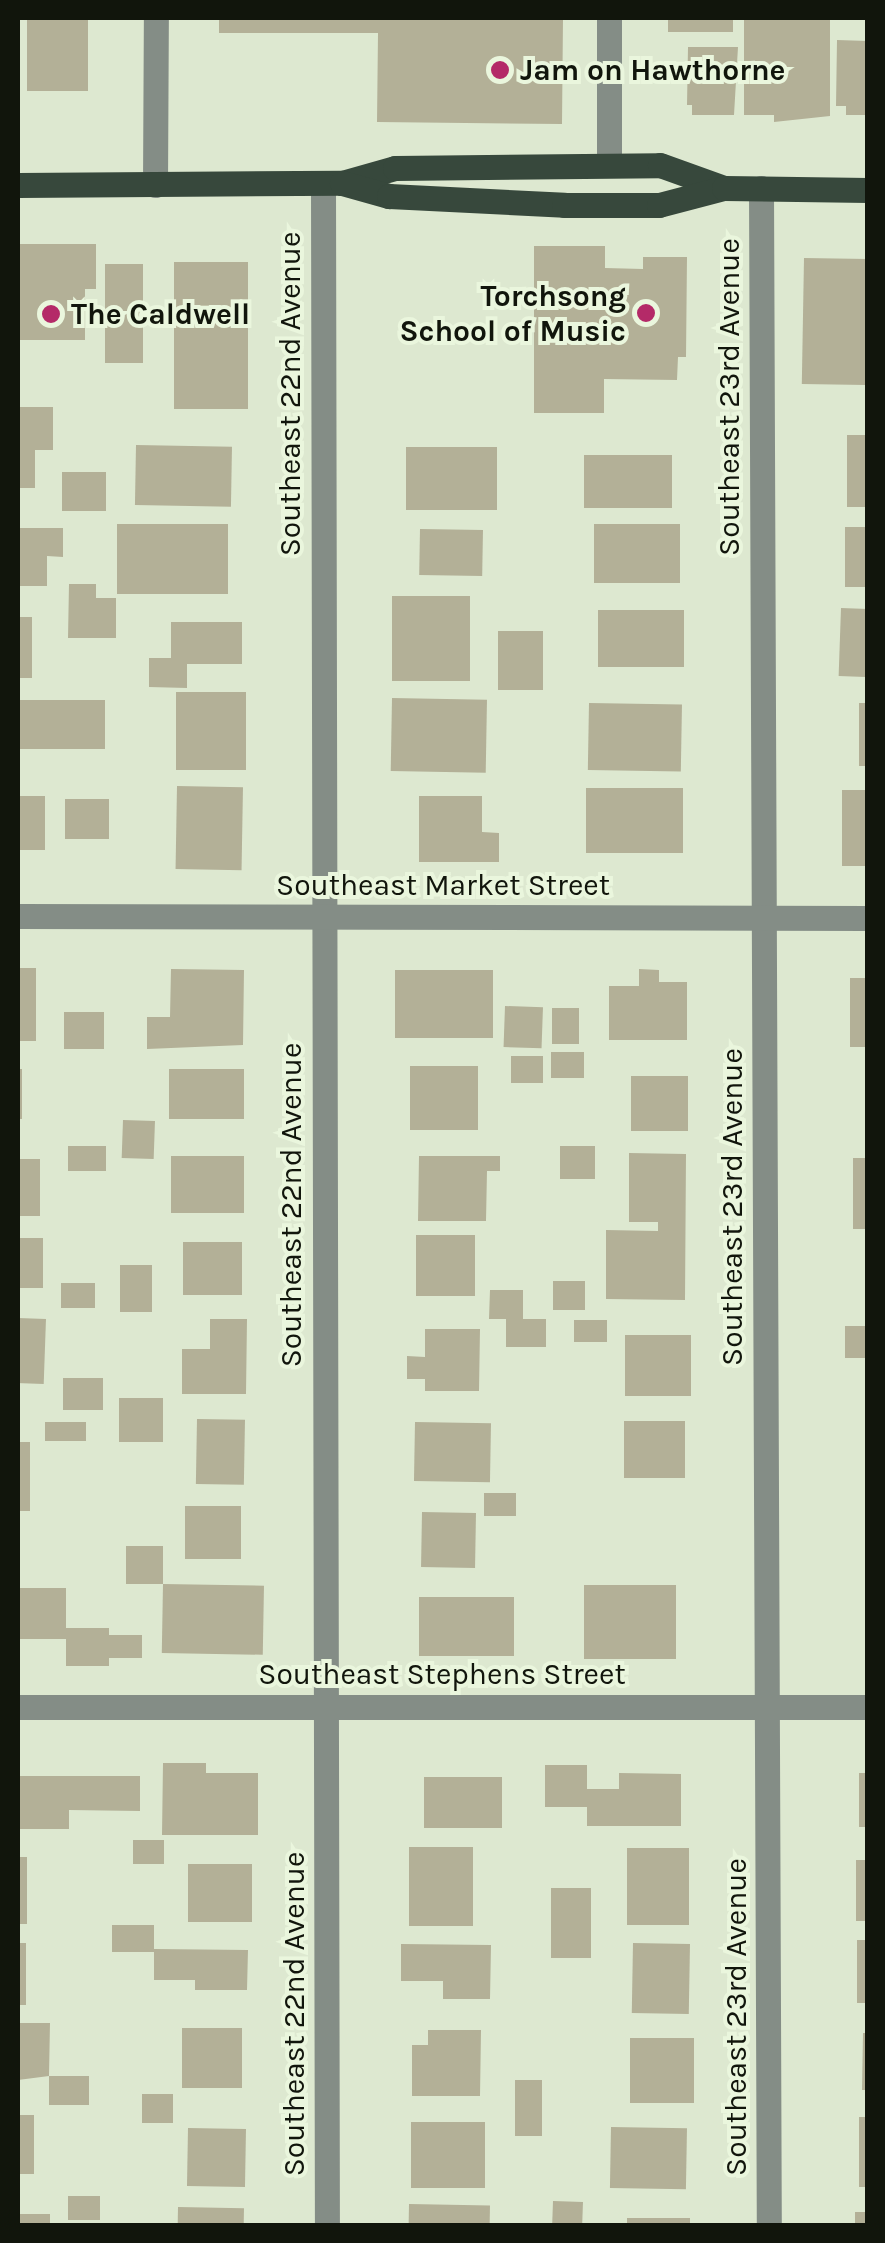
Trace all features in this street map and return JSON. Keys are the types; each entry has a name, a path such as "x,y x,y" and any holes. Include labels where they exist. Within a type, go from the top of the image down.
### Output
{"main road":[{"path":"18,185 332,183 395,168 609,165 660,166 724,188"},
{"path":"332,183 389,196 564,204 659,204 724,188 868,190"}],"street":[{"path":"155,185 156,18"},
{"path":"609,18 609,165"},
{"name":"Southeast 22nd Avenue","path":"327,2226 321,917 332,183"},
{"name":"Southeast 23rd Avenue","path":"761,188 769,2226"},
{"name":"Southeast Market Street","path":"18,916 868,918"},
{"name":"Southeast Stephens Street","path":"18,1707 868,1707"}],"building":[{"path":"27,18 88,18 88,91 27,91"},
{"name":"Jam on Hawthorne","path":"219,18 563,18 562,124 377,122 378,33 219,33"},
{"path":"668,18 733,18 733,32 668,32"},
{"path":"744,18 830,18 830,116 774,122 774,115 744,115"},
{"path":"837,40 868,41 868,115 846,115 846,106 836,106"},
{"path":"688,47 738,47 734,115 692,115 692,105 687,105"},
{"name":"The Caldwell","path":"18,244 96,244 96,289 85,289 85,340 18,340"},
{"path":"534,246 605,246 605,268 643,269 643,257 687,257 686,357 678,357 677,380 604,379 604,413 534,413"},
{"path":"804,258 868,259 866,385 802,384"},
{"path":"174,262 248,262 248,409 174,409"},
{"path":"105,264 143,264 143,363 105,363"},
{"path":"18,407 53,407 53,450 35,450 35,488 18,488"},
{"path":"847,435 868,435 868,507 847,507"},
{"path":"136,445 232,447 231,507 135,505"},
{"path":"406,447 497,447 497,510 406,510"},
{"path":"584,455 672,455 672,508 584,508"},
{"path":"62,472 106,472 106,511 62,511"},
{"path":"117,524 228,524 228,594 117,594"},
{"path":"594,524 680,524 680,583 594,583"},
{"path":"845,527 868,527 868,587 845,587"},
{"path":"18,528 63,528 63,557 47,556 47,586 18,586"},
{"path":"420,529 483,530 482,576 419,575"},
{"path":"69,584 96,584 96,598 116,598 116,638 68,638"},
{"path":"392,596 470,596 470,681 392,681"},
{"path":"841,608 868,609 866,677 839,676"},
{"path":"598,610 684,610 684,667 598,667"},
{"path":"18,617 32,617 32,678 18,678"},
{"path":"171,622 242,622 242,664 187,664 187,688 149,687 149,658 171,658"},
{"path":"498,631 543,631 543,690 498,690"},
{"path":"176,692 246,692 246,770 176,770"},
{"path":"392,698 487,700 486,773 391,771"},
{"path":"18,700 105,700 105,749 18,749"},
{"path":"589,703 682,705 681,772 588,770"},
{"path":"859,703 868,703 868,766 859,766"},
{"path":"177,786 243,787 242,870 176,869"},
{"path":"586,788 683,788 683,853 586,853"},
{"path":"842,790 868,790 868,866 842,866"},
{"path":"18,796 45,796 45,850 18,850"},
{"path":"419,796 482,796 482,832 499,833 499,862 419,862"},
{"path":"65,799 109,799 109,839 65,839"},
{"path":"18,968 36,968 36,1041 18,1041"},
{"path":"171,969 244,970 243,1045 147,1049 147,1017 170,1017"},
{"path":"639,969 659,970 659,982 687,982 687,1040 609,1040 609,986 639,986"},
{"path":"395,970 493,970 493,1038 395,1038"},
{"path":"850,978 868,978 868,1047 850,1047"},
{"path":"505,1006 543,1007 542,1048 504,1047"},
{"path":"552,1008 579,1008 579,1044 552,1044"},
{"path":"64,1012 104,1012 104,1049 64,1049"},
{"path":"551,1052 584,1052 584,1078 551,1078"},
{"path":"511,1056 543,1056 543,1083 511,1083"},
{"path":"410,1066 478,1066 478,1130 410,1130"},
{"path":"18,1069 22,1069 22,1119 18,1119"},
{"path":"169,1069 244,1069 244,1119 169,1119"},
{"path":"631,1076 688,1076 688,1131 631,1131"},
{"path":"123,1120 155,1121 154,1159 122,1158"},
{"path":"68,1146 106,1146 106,1171 68,1171"},
{"path":"560,1146 595,1146 595,1179 560,1179"},
{"path":"629,1153 686,1154 685,1300 606,1299 606,1230 658,1231 658,1222 629,1222"},
{"path":"171,1156 244,1156 244,1213 171,1213"},
{"path":"419,1156 500,1156 500,1171 487,1171 486,1221 418,1221"},
{"path":"853,1158 868,1158 868,1229 853,1229"},
{"path":"18,1159 40,1159 40,1216 18,1216"},
{"path":"416,1235 475,1235 475,1296 416,1296"},
{"path":"18,1238 43,1238 43,1288 18,1288"},
{"path":"183,1242 242,1242 242,1295 183,1295"},
{"path":"120,1265 152,1265 152,1312 120,1312"},
{"path":"553,1281 585,1281 585,1310 553,1310"},
{"path":"61,1283 95,1283 95,1308 61,1308"},
{"path":"490,1290 523,1290 523,1319 546,1319 546,1347 506,1347 506,1319 489,1319"},
{"path":"18,1318 46,1319 44,1384 18,1383"},
{"path":"210,1319 247,1319 246,1394 182,1394 182,1349 210,1349"},
{"path":"574,1320 607,1320 607,1342 574,1342"},
{"path":"845,1326 868,1326 868,1358 845,1358"},
{"path":"425,1329 480,1329 479,1391 425,1391 425,1379 407,1379 407,1356 425,1357"},
{"path":"625,1335 691,1335 691,1396 625,1396"},
{"path":"63,1378 103,1378 103,1410 63,1410"},
{"path":"119,1398 163,1398 163,1442 119,1442"},
{"path":"197,1419 245,1420 244,1485 196,1484"},
{"path":"624,1421 685,1421 685,1478 624,1478"},
{"path":"45,1422 86,1422 86,1441 45,1441"},
{"path":"415,1422 491,1423 490,1482 414,1481"},
{"path":"18,1442 30,1442 30,1511 18,1511"},
{"path":"484,1493 516,1493 516,1516 484,1516"},
{"path":"185,1506 241,1506 241,1559 185,1559"},
{"path":"422,1512 476,1513 475,1568 421,1567"},
{"path":"126,1546 163,1546 163,1584 126,1584"},
{"path":"163,1584 264,1586 263,1655 162,1653"},
{"path":"584,1585 676,1585 676,1659 584,1659"},
{"path":"18,1588 66,1588 66,1628 109,1628 109,1635 142,1635 142,1658 109,1658 109,1666 66,1666 66,1639 18,1639"},
{"path":"419,1597 514,1597 514,1656 419,1656"},
{"path":"163,1763 206,1763 206,1773 258,1773 258,1835 162,1835"},
{"path":"545,1765 587,1765 587,1789 619,1789 619,1773 681,1774 681,1826 587,1826 587,1807 545,1807"},
{"path":"859,1773 868,1773 868,1827 859,1827"},
{"path":"18,1776 140,1776 140,1811 69,1810 69,1829 18,1829"},
{"path":"424,1777 502,1777 502,1828 424,1828"},
{"path":"133,1840 164,1840 164,1864 133,1864"},
{"path":"409,1847 473,1847 473,1926 409,1926"},
{"path":"627,1848 689,1848 689,1925 627,1925"},
{"path":"18,1857 27,1857 27,1924 18,1924"},
{"path":"856,1860 868,1860 868,1921 856,1921"},
{"path":"188,1864 252,1864 252,1922 188,1922"},
{"path":"551,1888 591,1888 591,1958 551,1958"},
{"path":"112,1925 154,1925 154,1949 248,1950 247,1990 195,1990 195,1980 154,1980 154,1952 112,1952"},
{"path":"857,1940 868,1940 868,2003 857,2003"},
{"path":"18,1943 26,1943 26,2005 18,2005"},
{"path":"633,1943 690,1944 689,2014 632,2013"},
{"path":"401,1944 491,1945 490,1999 443,1999 443,1981 401,1981"},
{"path":"18,2023 50,2023 49,2076 18,2080"},
{"path":"182,2028 242,2028 242,2088 182,2088"},
{"path":"428,2030 481,2030 480,2096 412,2096 412,2045 428,2045"},
{"path":"863,2033 868,2033 868,2090 862,2090"},
{"path":"630,2038 694,2038 694,2103 630,2103"},
{"path":"49,2076 89,2076 89,2105 49,2105"},
{"path":"515,2080 542,2080 542,2136 515,2136"},
{"path":"142,2094 173,2094 173,2123 142,2123"},
{"path":"18,2115 34,2115 34,2174 18,2174"},
{"path":"859,2117 868,2117 868,2187 859,2187"},
{"path":"411,2122 485,2122 485,2188 411,2188"},
{"path":"611,2127 687,2128 686,2189 610,2188"},
{"path":"188,2128 246,2129 245,2187 187,2186"},
{"path":"68,2196 100,2196 100,2220 68,2220"},
{"path":"553,2201 583,2202 582,2226 552,2226"},
{"path":"409,2204 490,2205 490,2226 409,2226"},
{"path":"178,2207 244,2208 244,2226 178,2226"},
{"path":"855,2212 868,2212 868,2226 855,2226"},
{"path":"18,2214 50,2214 50,2226 18,2226"},
{"path":"627,2218 690,2218 690,2226 627,2226"}],"place":[{"name":"Jam on Hawthorne","path":"500,70"},
{"name":"Torchsong School of Music","path":"646,313"},
{"name":"The Caldwell","path":"51,314"}]}
